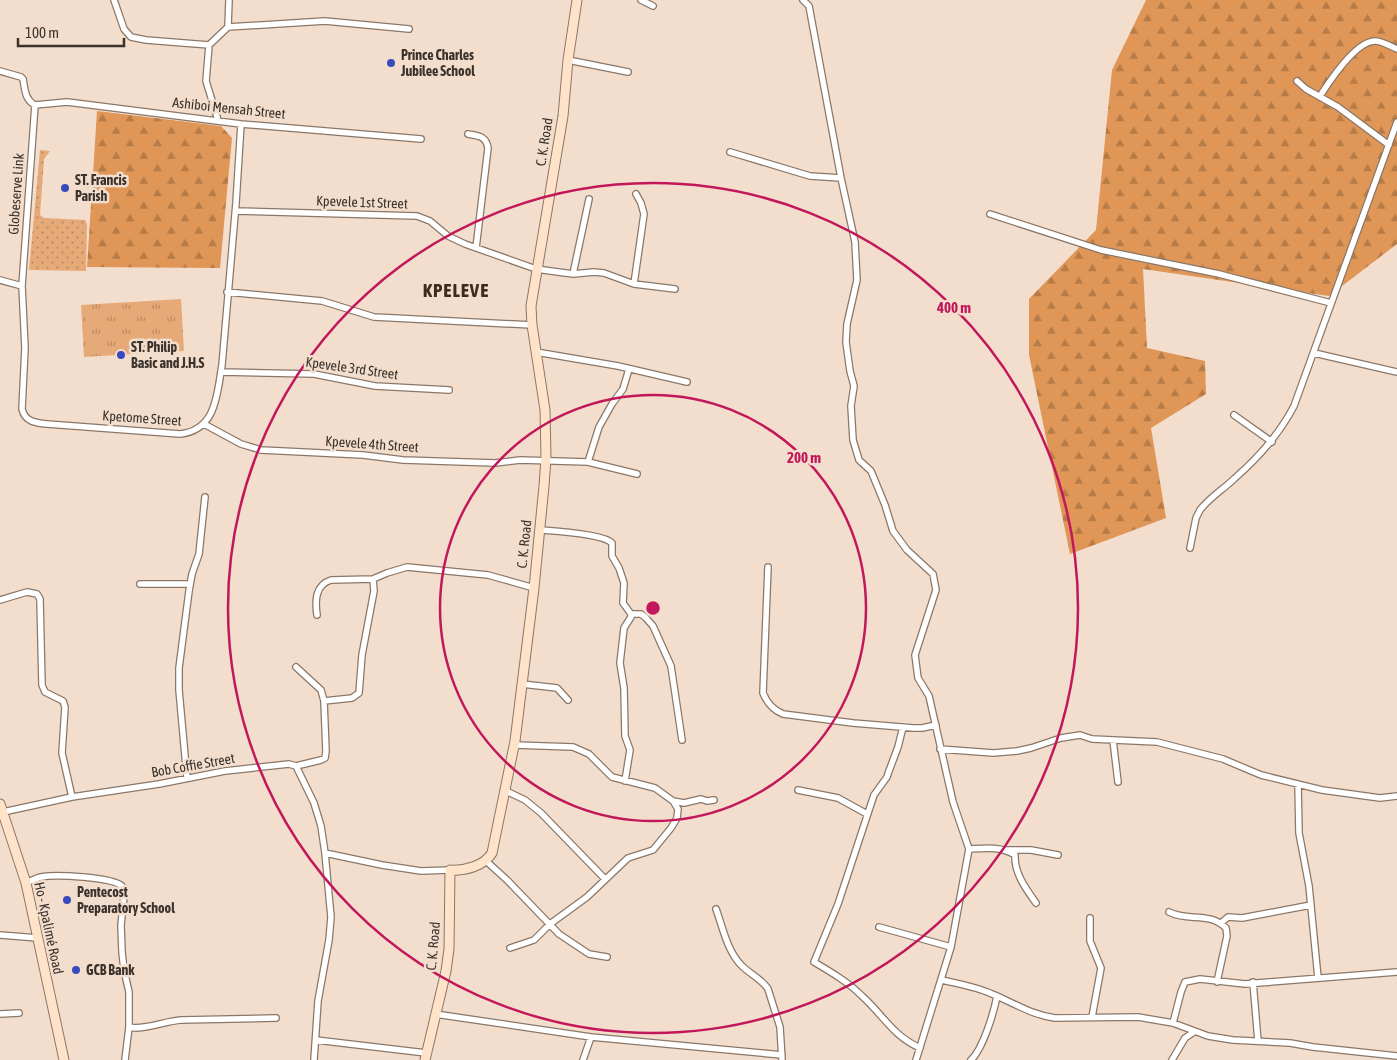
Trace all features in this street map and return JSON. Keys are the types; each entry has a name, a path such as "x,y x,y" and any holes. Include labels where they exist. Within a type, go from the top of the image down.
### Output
{"street":[{"path":"113,0 124,29 131,37 209,45"},
{"path":"228,27 230,0"},
{"name":"C. K. Road","path":"485,860 494,848 514,745 534,588 546,462 545,404 532,325 531,306 563,116 568,60 577,0"},
{"path":"641,0 654,6"},
{"path":"803,0 809,6 855,242 857,280 846,342 854,386 851,406 853,440 859,460 871,471 893,531 907,550 933,574 936,590 915,654 918,678 929,696 953,802 969,848 951,947 916,1060"},
{"path":"218,120 206,81 209,45 228,27 325,21 409,29"},
{"path":"1320,96 1346,60 1368,43 1373,41 1380,42 1397,49"},
{"path":"568,60 628,72"},
{"path":"0,71 21,77 26,97 35,104"},
{"path":"1297,81 1389,145"},
{"name":"Ashiboi Mensah Street","path":"35,104 67,102 241,124 421,139"},
{"name":"Globeserve Link","path":"22,286 35,104"},
{"path":"1190,548 1196,518 1200,510 1260,456 1283,427 1294,406 1397,122"},
{"path":"204,424 214,408 219,390 236,211 241,124"},
{"path":"468,134 482,137 487,141 488,148 476,248"},
{"path":"730,152 810,176 841,178"},
{"path":"634,284 644,214 636,194"},
{"path":"573,274 589,199"},
{"name":"Kpevele 1st Street","path":"236,211 417,216 430,221 448,236 476,248 536,268 573,274 604,273 634,284 675,289"},
{"path":"990,214 1101,250 1219,274 1331,303"},
{"path":"0,280 22,286"},
{"name":"Kpetome Street","path":"22,286 24,348 22,409 23,414 29,420 47,424 180,434 194,432 204,424"},
{"path":"227,292 322,301 374,317 532,325"},
{"path":"536,352 629,368 687,382"},
{"path":"1314,353 1397,372"},
{"path":"588,462 599,427 623,388 629,368"},
{"name":"Kpevele 3rd Street","path":"221,372 314,374 374,386 449,390"},
{"path":"1234,415 1272,442"},
{"name":"Kpevele 4th Street","path":"204,424 241,444 261,450 363,455 402,460 495,463 520,460 588,462 637,474"},
{"path":"188,778 179,690 179,668 190,584 199,554 205,497"},
{"path":"540,530 586,535 611,542 612,556 624,583 623,603 631,614"},
{"path":"317,615 316,597 319,589 326,581 373,579 407,567 488,575 534,588"},
{"path":"768,567 763,693 767,702 774,709 783,714 852,723 922,728 936,725"},
{"path":"296,667 319,687 324,701 352,698 359,693 362,655 374,591 373,579"},
{"path":"140,584 190,584"},
{"path":"0,600 27,592 37,594 40,599 42,684 48,695 63,701 65,706 62,753 72,797"},
{"path":"631,614 641,614 650,622 663,645 671,666 682,740"},
{"path":"625,781 630,750 625,736 624,688 620,663 624,628 631,614"},
{"path":"522,684 557,688 568,700"},
{"name":"Bob Coffie Street","path":"2,808 159,784 225,771 289,764 296,766 321,760 326,756 324,701"},
{"path":"903,727 887,777 874,795 838,904 814,962 848,983 863,996 897,1035 920,1048"},
{"path":"940,749 993,752 1016,751 1061,738 1080,735 1092,739 1156,742 1223,759 1261,775 1322,790 1380,798 1397,796"},
{"path":"1113,740 1118,782"},
{"path":"514,745 573,747 589,754 612,777 654,788 673,801 684,803 701,799 708,802 714,800"},
{"path":"296,766 314,804 321,826 331,917 329,940 318,1001 314,1060"},
{"path":"1298,784 1299,833 1311,905 1318,978"},
{"path":"504,790 525,800 541,812 605,879"},
{"path":"798,790 838,798 867,814"},
{"path":"510,948 531,942 550,924 587,897 628,858 653,850 677,818 678,810 673,801"},
{"name":"Ho - Kpalimé Road","path":"2,808 3,823 26,883 64,1060"},
{"path":"969,848 1031,850 1058,855"},
{"path":"1007,850 1016,855 1015,865 1028,893 1036,903"},
{"path":"325,853 421,871 469,868 485,860 559,934 588,954 607,957"},
{"name":"C. K. Road","path":"426,1056 446,971 449,949 450,870"},
{"path":"26,883 40,877 84,877 115,881 122,886 124,896 121,925 122,952 129,992 129,1027 125,1060"},
{"path":"1221,923 1228,917 1242,918 1311,905"},
{"path":"435,1014 591,1037 782,1057 780,1027 766,984 743,966 731,951 716,909"},
{"path":"1169,912 1174,915 1210,918 1221,923 1226,928 1227,936 1217,982"},
{"path":"1090,918 1090,941 1101,968 1092,1017"},
{"path":"879,927 951,947"},
{"path":"0,935 38,938"},
{"path":"1173,1023 1185,982 1200,979 1245,984 1397,972"},
{"path":"942,980 997,996 1032,1013 1043,1016 1138,1016 1173,1023 1194,1032 1233,1040 1290,1043 1397,1056"},
{"path":"1254,982 1258,1041"},
{"path":"971,1060 978,1051 994,1012 997,996"},
{"path":"0,1014 19,1013"},
{"path":"129,1027 136,1029 181,1020 276,1018"},
{"path":"1172,1060 1185,1038 1194,1032"},
{"path":"584,1060 591,1037"},
{"path":"316,1040 426,1056"}],"green space":[{"path":"1146,0 1397,0 1397,244 1329,296 1143,269 1147,348 1205,361 1206,394 1151,428 1166,518 1070,554 1029,355 1029,299 1096,230 1112,70"},
{"path":"97,111 221,126 232,138 220,268 87,267"},
{"path":"40,150 50,151 44,159 40,215 44,218 85,220 87,224 86,271 29,270"},
{"path":"181,299 184,351 84,357 81,305"}],"place":[{"name":"Prince Charles Jubilee School","path":"391,63"},
{"name":"ST. Francis Parish","path":"65,188"},
{"name":"ST. Philip Basic and J.H.S","path":"121,355"},
{"name":"Pentecost Preparatory School","path":"67,900"},
{"name":"GCB Bank","path":"76,970"}],"district":[{"name":"KPELEVE","path":"456,290"}]}
